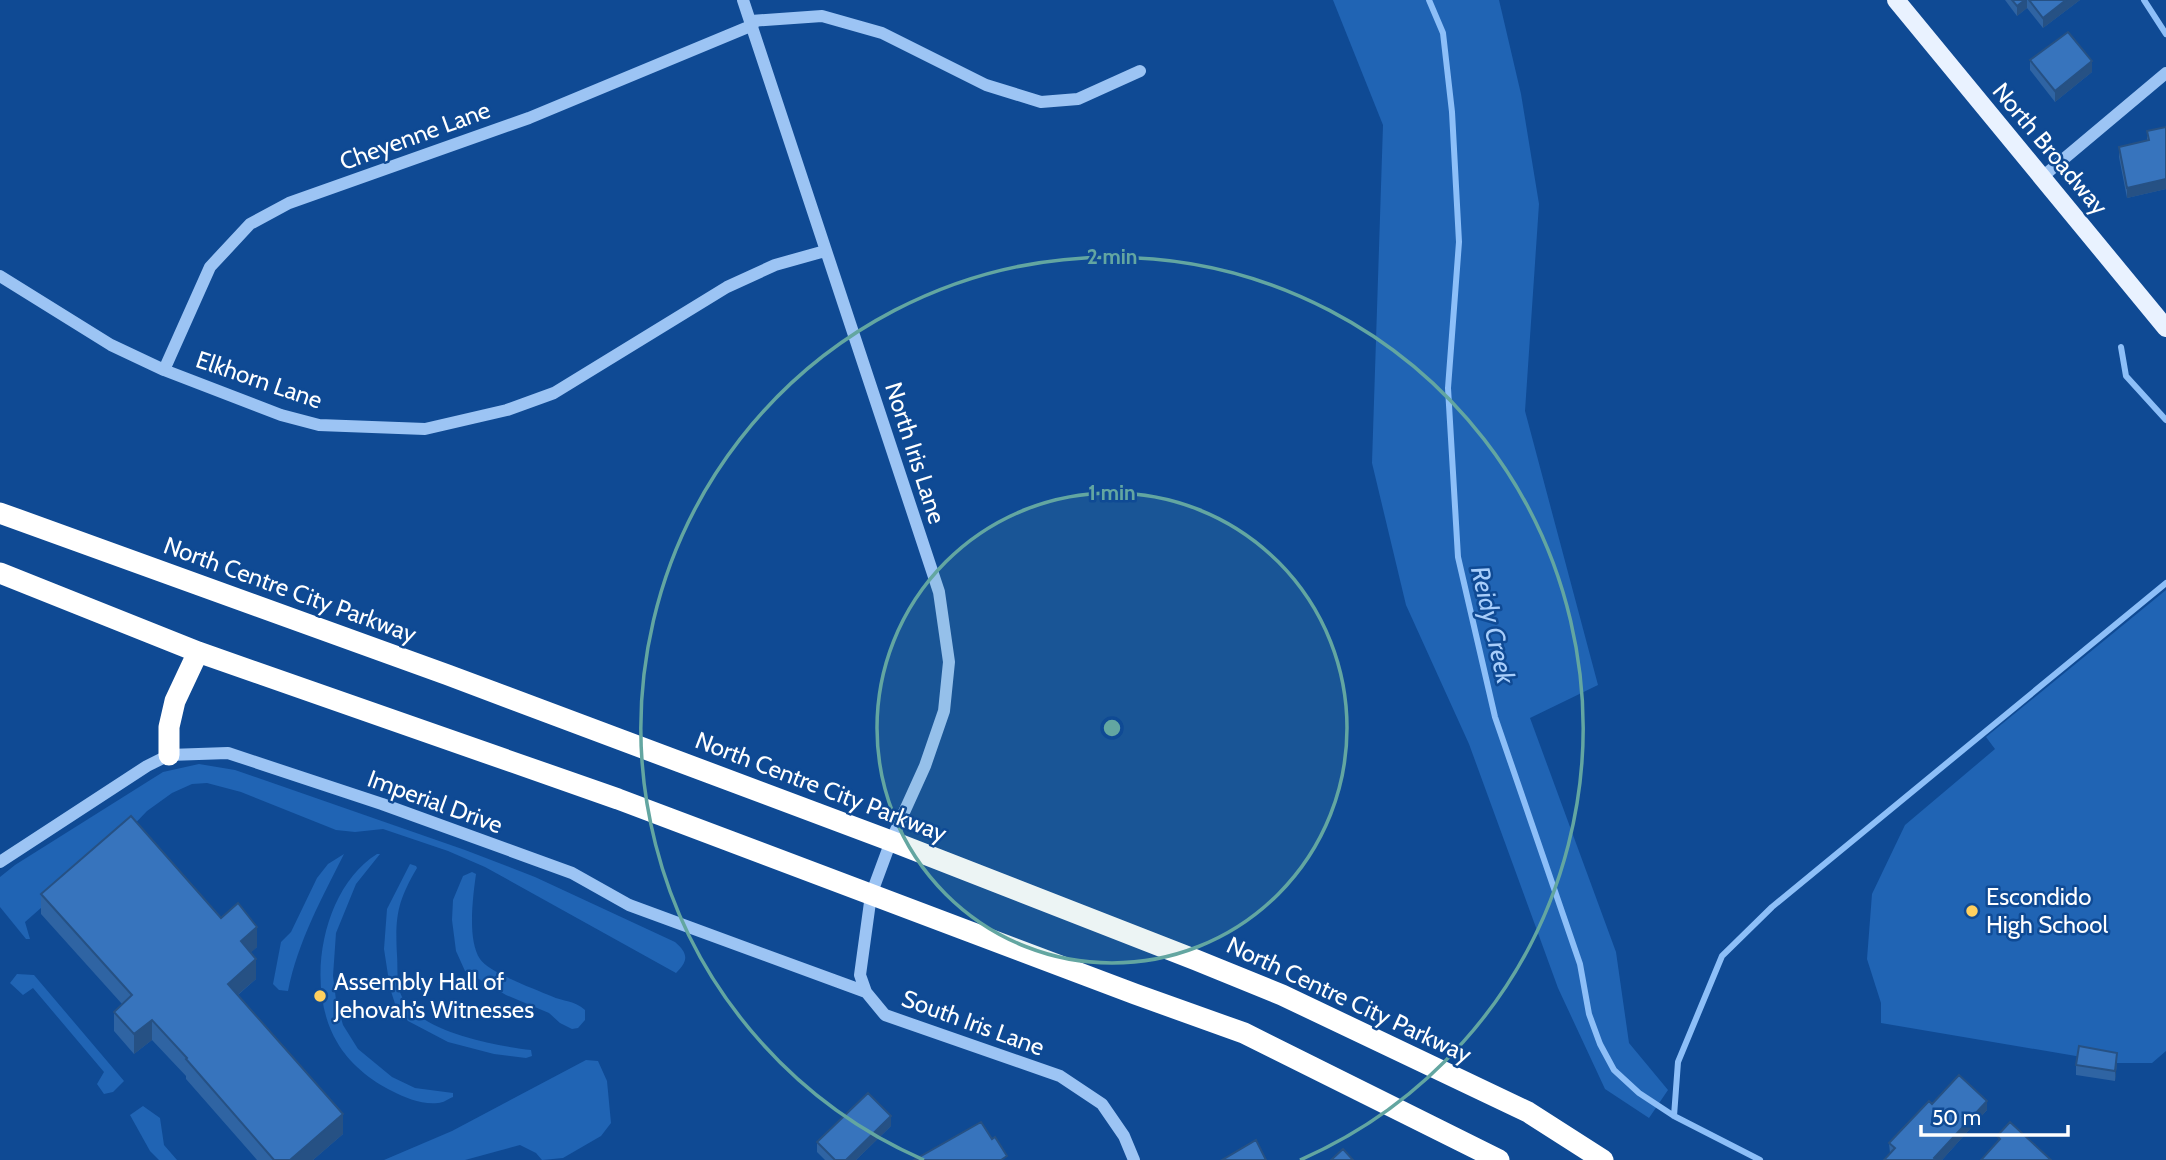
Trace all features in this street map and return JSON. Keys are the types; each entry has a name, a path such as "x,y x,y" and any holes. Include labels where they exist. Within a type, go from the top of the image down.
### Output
{"highway":[{"name":"North Centre City Parkway","path":"0,513 449,675 1144,939 1282,995 1528,1112 1603,1160"},
{"path":"0,573 198,652 605,795 1244,1033 1499,1160"},
{"path":"169,755 169,727 175,701 198,652"}],"main road":[{"name":"North Broadway","path":"1896,0 2166,328"}],"street":[{"name":"North Iris Lane","path":"743,0 939,593 949,662 940,724 871,895"},
{"name":"Cheyenne Lane","path":"164,370 211,267 250,224 289,203 529,118 752,23 822,16 881,33 986,85 1041,102 1078,99 1140,71"},
{"path":"2041,178 2166,73"},
{"name":"Elkhorn Lane","path":"0,276 111,345 164,370 281,415 319,425 425,429 508,410 554,393 727,288 775,265 825,251"},
{"name":"Imperial Drive","path":"0,862 169,755 228,753 382,804 572,873 629,905 866,992"},
{"name":"South Iris Lane","path":"871,895 860,975 866,992 885,1015 1060,1076 1102,1104 1124,1136 1134,1160"}],"shaded area":[{"path":"1333,0 1499,0 1521,94 1539,204 1525,411 1598,685 1530,718 1616,952 1629,1043 1668,1090 1649,1118 1605,1089 1558,988 1469,744 1406,605 1372,463 1383,125"},
{"path":"2166,590 2166,1051 2152,1063 2117,1063 1881,1023 1881,1003 1867,959 1872,894 1905,825 1995,749 1986,737"},
{"path":"199,764 235,770 535,877 675,942 683,950 685,961 676,973 485,867 448,851 383,829 355,832 336,830 241,792 207,783 192,784 172,793 147,811 125,834 25,922 30,939 26,939 0,907 0,877 163,772"},
{"path":"344,854 304,937 288,991 279,990 273,984 281,942 291,932 317,878 328,864"},
{"path":"380,854 356,884 336,933 333,976 336,1000 343,1025 358,1049 392,1077 415,1088 453,1093 453,1097 442,1102 426,1103 408,1098 368,1076 342,1049 327,1020 321,967 331,914 343,890 358,870"},
{"path":"410,864 417,868 401,900 396,930 398,982 402,997 411,1009 441,1028 479,1041 531,1050 532,1056 526,1058 494,1054 448,1042 408,1021 396,1007 384,949 387,909"},
{"path":"472,872 476,874 473,941 480,959 512,980 581,1007 585,1010 585,1020 578,1028 572,1029 560,1023 549,1013 506,995 465,971 456,951 452,920 453,900 463,876"},
{"path":"17,974 34,975 124,1081 113,1092 104,1094 97,1084 104,1072 33,988 23,995 10,983"},
{"path":"586,1060 598,1061 607,1081 611,1123 601,1136 563,1158 542,1160 536,1153 520,1145 465,1160 384,1160 452,1131"},
{"path":"143,1106 160,1118 164,1145 177,1160 159,1160 150,1151 130,1115"}],"building":[{"path":"2012,0 2025,0 2017,6"},
{"path":"2029,0 2066,0 2043,18"},
{"path":"2068,32 2092,61 2055,91 2030,60"},
{"path":"2166,127 2166,179 2127,188 2119,147 2149,140 2147,131"},
{"path":"131,816 221,918 238,903 257,927 241,941 256,959 228,984 343,1114 290,1160 274,1160 152,1020 134,1034 114,1012 132,995 41,894"},
{"path":"2079,1046 2117,1053 2115,1071 2076,1065"},
{"path":"1959,1075 1987,1101 1934,1158 1936,1160 1884,1160 1895,1148 1889,1143 1929,1101 1932,1104"},
{"path":"868,1093 891,1116 846,1160 835,1160 817,1142"},
{"path":"981,1122 1007,1156 1001,1160 914,1160"},
{"path":"2010,1122 2051,1160 1981,1160 2000,1139 1997,1136"},
{"path":"1256,1140 1266,1160 1222,1160"},
{"path":"1343,1149 1353,1160 1331,1160"}],"waterway":[{"name":"Reidy Creek","path":"1429,0 1443,33 1452,112 1459,242 1448,388 1458,557 1495,717 1580,964 1589,1014 1600,1044 1614,1070 1639,1093 1674,1116 1760,1160"},
{"path":"2144,0 2166,34"},
{"path":"2121,347 2126,376 2166,420"},
{"path":"1674,1116 1678,1062 1722,956 1772,907 2166,583"}],"place":[{"name":"Escondido High School","path":"1972,911"},
{"name":"Assembly Hall of Jehovah’s Witnesses","path":"320,996"}]}
